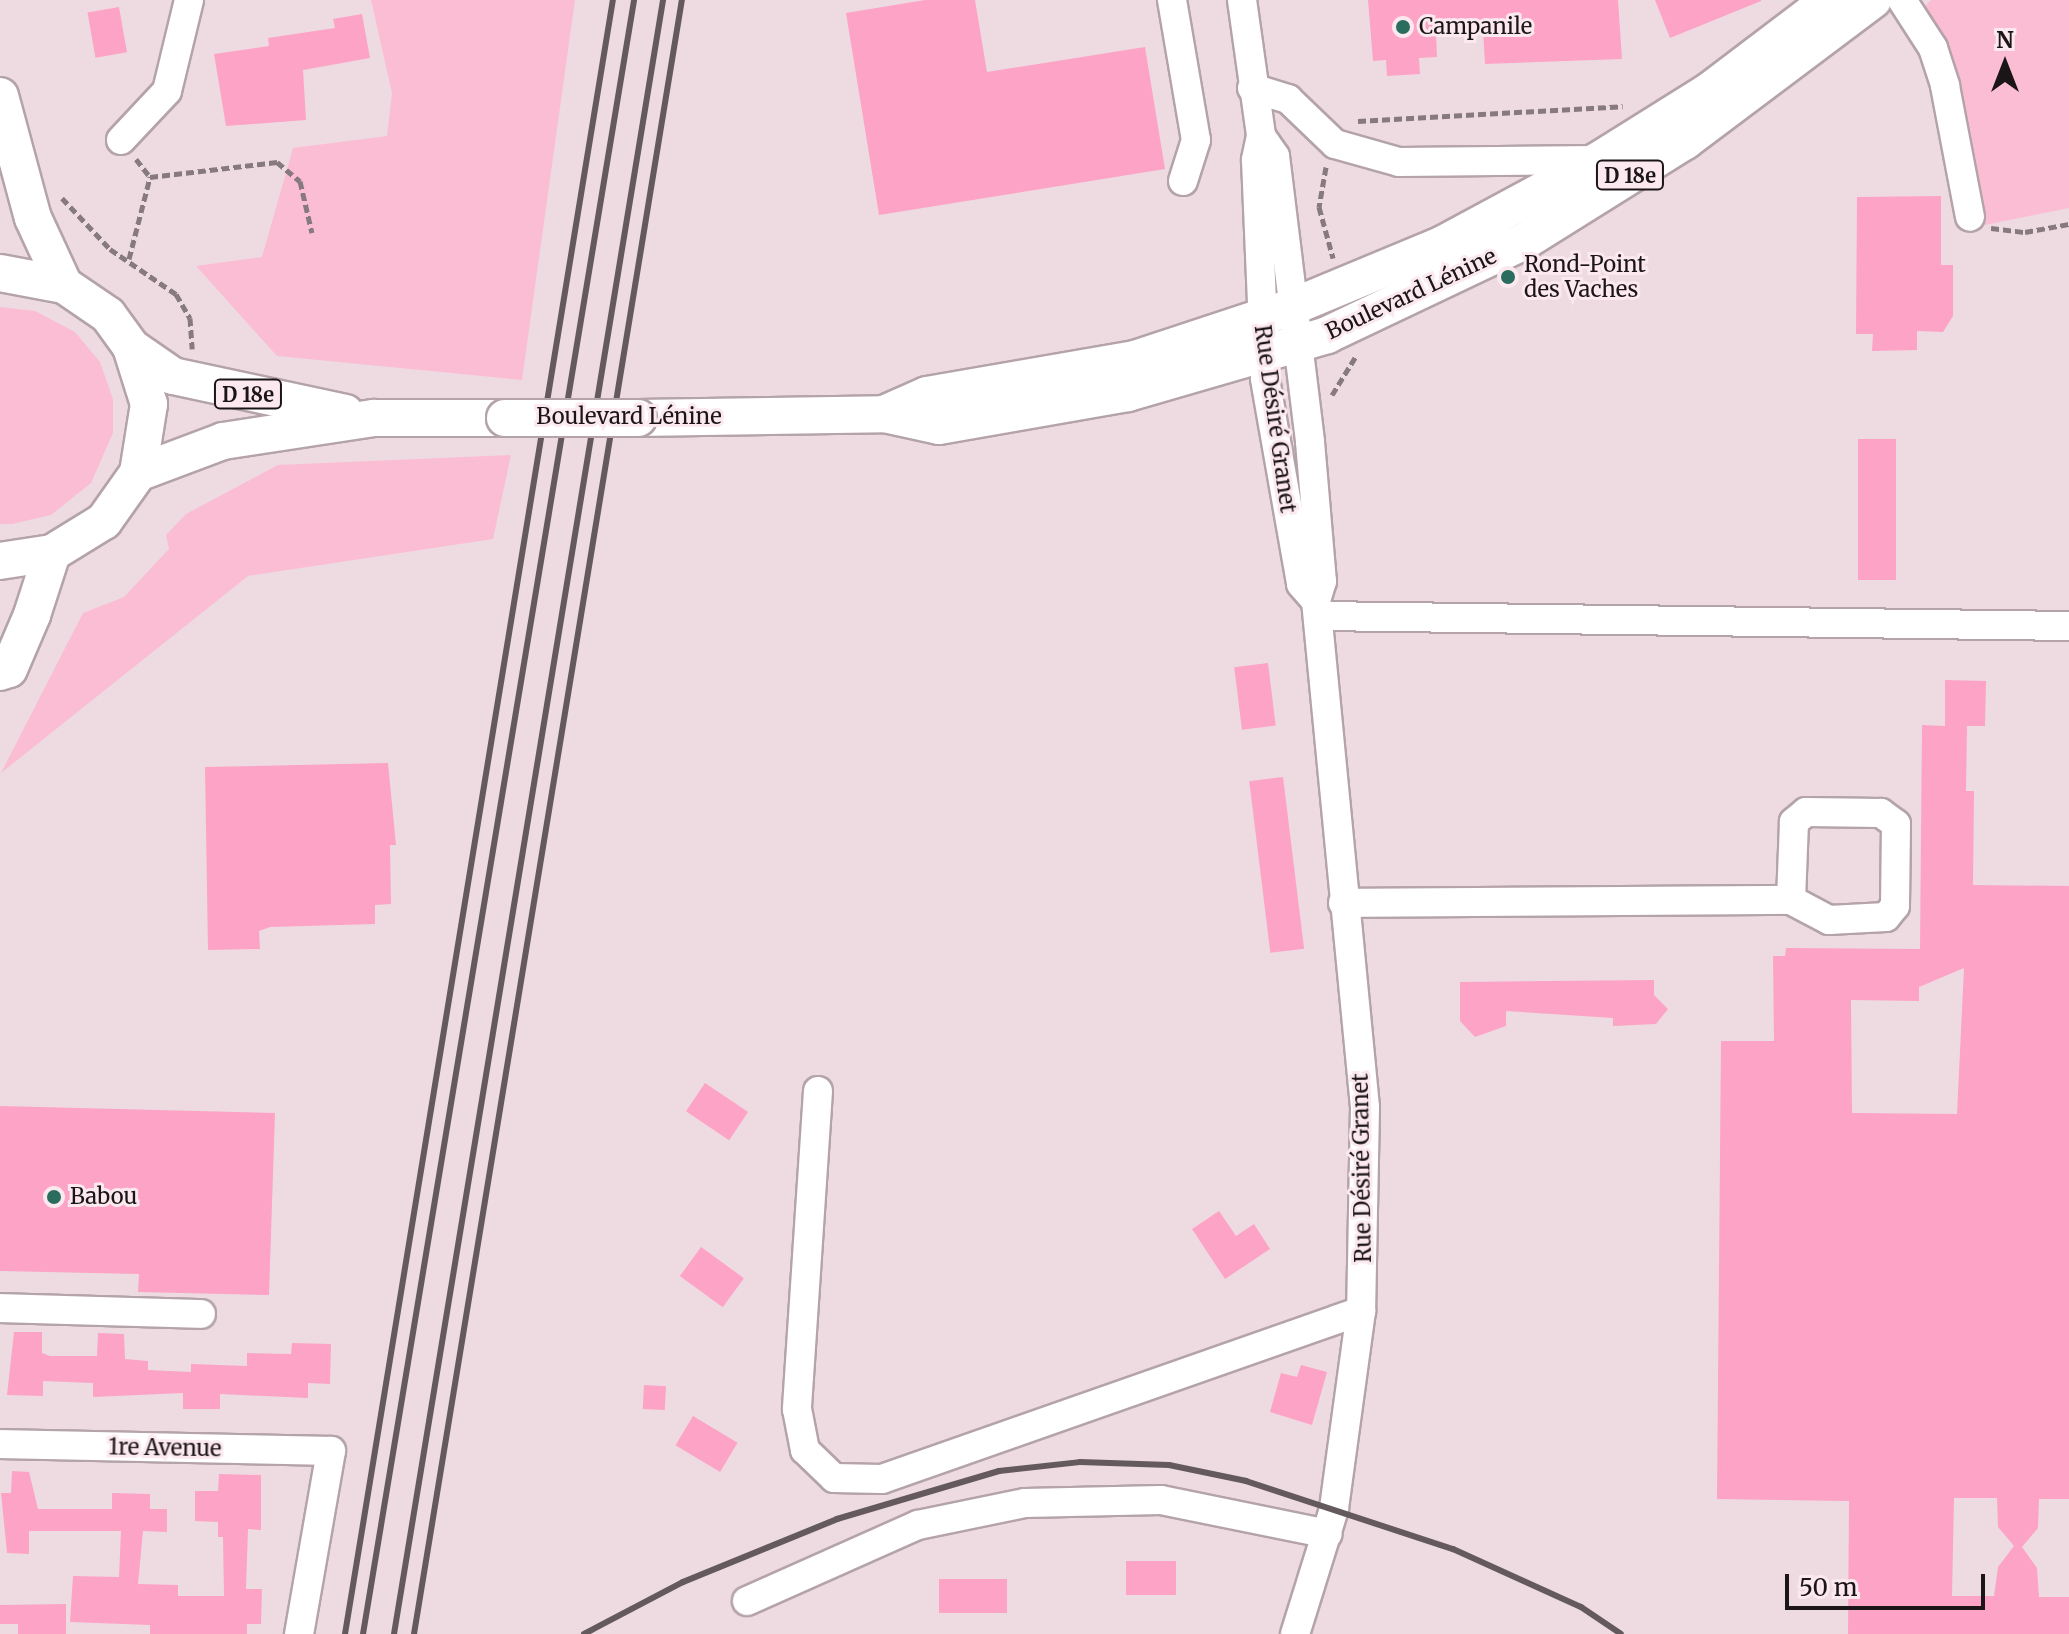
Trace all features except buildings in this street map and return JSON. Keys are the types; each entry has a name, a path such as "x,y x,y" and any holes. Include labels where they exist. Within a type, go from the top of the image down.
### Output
{"main road":[{"name":"Boulevard Lénine","path":"884,414 927,395 1135,359 1277,313 1443,244 1599,160 1708,92 1829,0"},
{"name":"Boulevard Lénine","path":"138,473 223,441 374,418 884,414 939,426 1067,407 1280,350 1381,312 1525,241 1685,141 1873,0"},
{"path":"0,96 33,218 64,285"},
{"path":"0,273 64,285 108,315 131,347 149,404 138,473 104,521 52,553 0,561"},
{"name":"Boulevard Lénine","path":"131,347 173,376 374,418"},
{"path":"0,672 9,669 27,629 52,553"}],"street":[{"path":"121,140 167,91 189,0"},
{"path":"1172,0 1196,140 1183,181"},
{"name":"Rue Désiré Granet","path":"1242,0 1261,136 1275,156 1277,313 1301,584 1317,608 1365,1107 1361,1311 1328,1534 1295,1634"},
{"path":"1902,0 1933,48 1945,86 1970,217"},
{"path":"1252,88 1288,99 1335,144 1399,162 1599,160"},
{"path":"1317,608 2069,626"},
{"path":"1343,903 1791,900 1829,920 1886,917 1895,906 1896,824 1881,813 1806,812 1794,822 1791,900"},
{"path":"818,1091 797,1409 805,1450 834,1478 882,1479 1361,1311"},
{"path":"0,1308 201,1314"},
{"name":"1re Avenue","path":"0,1444 331,1451 299,1634"},
{"path":"747,1601 918,1525 1025,1503 1161,1500 1328,1534"}],"path":[{"path":"1348,121 1636,105"},
{"path":"121,140 150,177"},
{"path":"1332,156 1319,207 1334,263"},
{"path":"150,177 277,162 300,181 312,233"},
{"path":"129,259 150,177"},
{"path":"58,192 95,236 129,259 184,307 192,354"},
{"path":"1970,217 1995,229 2025,232 2069,224"},
{"path":"1327,407 1362,349"}],"shaded area":[{"path":"371,0 575,0 522,380 277,356 196,266 262,257 293,148 387,136 392,93"},
{"path":"1931,0 2069,0 2069,208 1985,225 1929,48 1926,5"},
{"path":"0,307 35,311 75,332 100,362 113,399 113,433 91,483 51,515 12,524 0,524"},
{"path":"511,455 493,539 248,576 1,773 83,613 124,597 169,549 166,535 186,514 278,465"}],"railway":[{"path":"345,1634 613,0"},
{"path":"363,1634 634,0"},
{"path":"394,1634 663,0"},
{"path":"414,1634 682,0"},
{"path":"584,1634 683,1582 837,1519 999,1471 1080,1462 1169,1465 1246,1481 1453,1549 1581,1607 1621,1634"}],"place":[{"name":"Campanile","path":"1403,27"},
{"name":"Rond-Point des Vaches","path":"1508,277"},
{"name":"Babou","path":"54,1197"}]}
